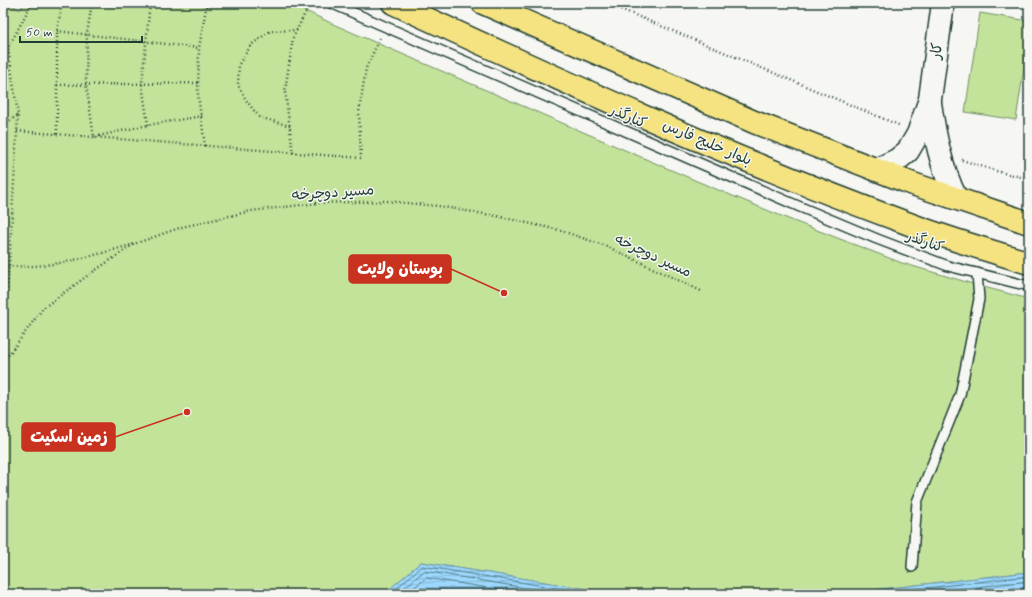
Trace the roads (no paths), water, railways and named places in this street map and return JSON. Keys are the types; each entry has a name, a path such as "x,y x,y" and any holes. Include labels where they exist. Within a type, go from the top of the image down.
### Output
{"main road":[{"name":"بلوار خلیج فارس","path":"393,3 566,83 782,175 906,223 1029,263"},
{"path":"483,3 754,122 876,170 1029,223"}],"street":[{"name":"کار","path":"930,99 944,3"},
{"path":"876,170 897,160 908,151 918,134 930,99"},
{"path":"930,99 936,143 948,183 956,198"}],"lane":[{"name":"کنارگذر","path":"331,3 877,239 941,263 1029,286"},
{"path":"912,567 917,502 960,395 979,299 977,273"}],"water":[{"path":"421,562 618,594 384,594"},
{"path":"1029,572 1029,594 839,594"}],"place":[{"name":"بوستان ولایت","path":"504,293"},
{"name":"زمین اسکیت","path":"187,412"}]}
